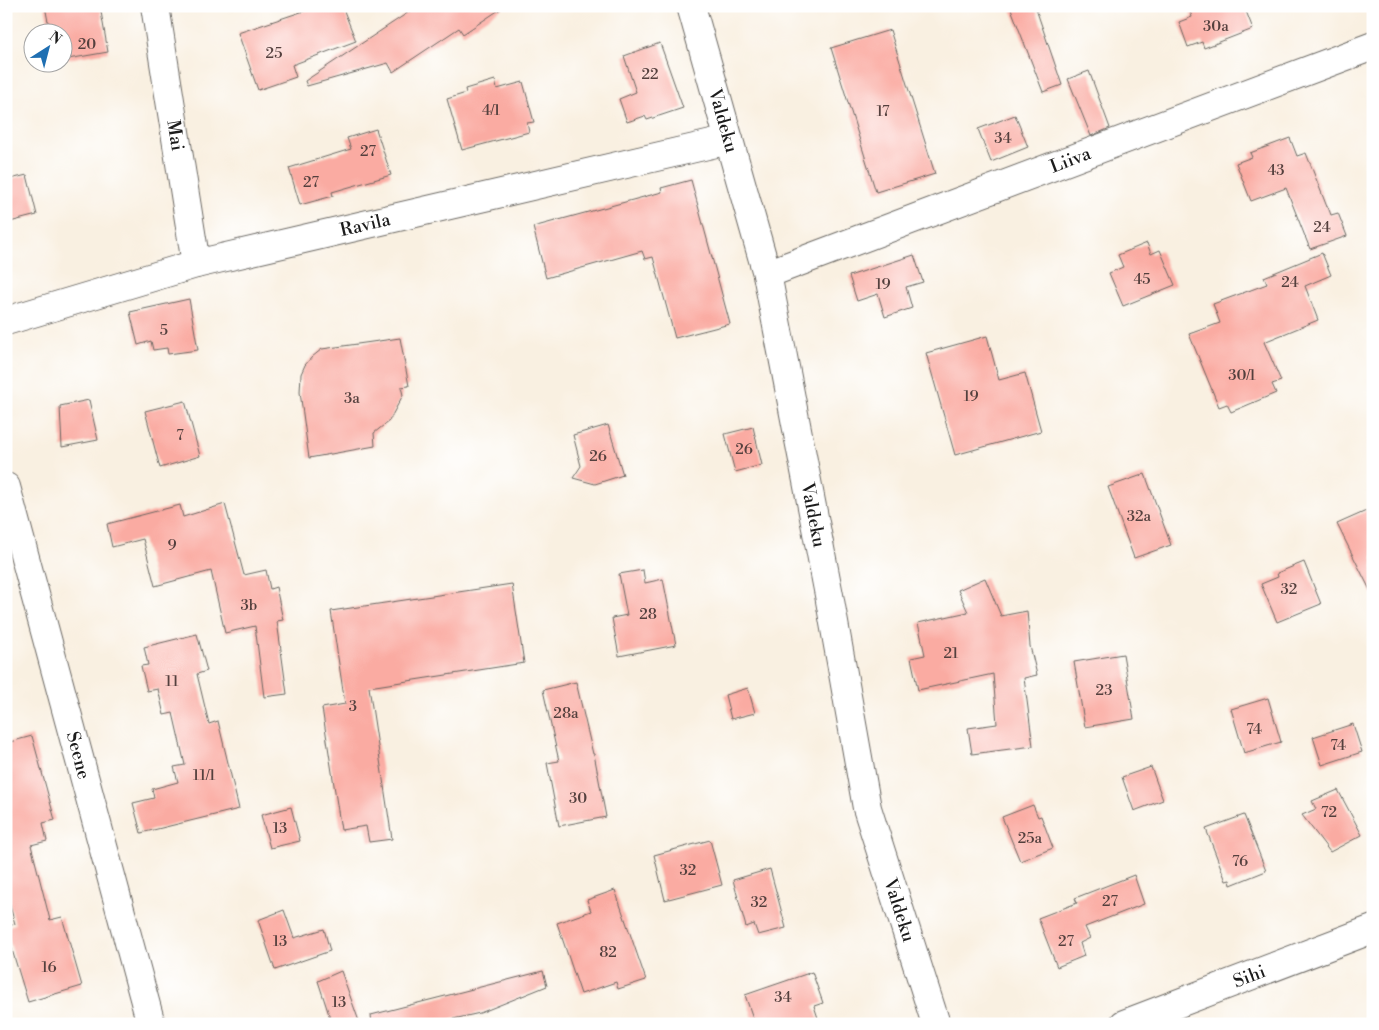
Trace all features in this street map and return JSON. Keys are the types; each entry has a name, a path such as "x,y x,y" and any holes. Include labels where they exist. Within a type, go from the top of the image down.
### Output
{"street":[{"name":"Mai","path":"155,6 196,264"},
{"name":"Valdeku","path":"691,6 766,274 867,808 936,1024"},
{"name":"Liiva","path":"766,274 1373,46"},
{"name":"Ravila","path":"6,321 196,264 729,140"},
{"name":"Seene","path":"6,487 151,1024"},
{"name":"Sihi","path":"1124,1024 1373,928"}],"building":[{"path":"45,6 100,6 108,52 72,58 72,22 48,22"},
{"path":"319,6 342,6 356,41 292,65 296,77 258,90 238,33"},
{"path":"418,6 505,6 463,34 459,28 393,72 388,63 307,86 305,81"},
{"path":"1010,6 1035,6 1062,85 1043,92"},
{"path":"1188,6 1244,6 1253,29 1204,48 1202,42 1188,47 1179,22 1192,17"},
{"path":"890,30 935,174 876,192 831,48"},
{"path":"660,43 683,108 647,120 645,116 627,122 619,99 636,92 624,56"},
{"path":"1089,71 1110,128 1091,136 1068,79"},
{"path":"495,80 497,89 523,82 534,122 527,123 529,132 462,150 447,99 466,93 465,89"},
{"path":"1015,115 1028,147 991,162 978,129"},
{"path":"376,129 391,175 332,192 333,196 300,205 289,168 351,149 347,138"},
{"path":"1290,138 1297,156 1306,153 1327,207 1331,215 1338,213 1347,236 1310,249 1286,188 1251,201 1236,163 1252,157 1250,153"},
{"path":"27,175 37,215 6,223 6,180"},
{"path":"691,180 730,324 675,338 653,257 645,259 642,251 546,278 533,227 662,192 661,188"},
{"path":"1147,243 1151,254 1160,250 1175,285 1123,306 1109,273 1123,267 1118,255"},
{"path":"1322,253 1331,275 1305,286 1318,320 1264,342 1281,381 1272,384 1276,393 1231,412 1227,404 1219,407 1189,334 1220,323 1213,304 1267,284 1264,277"},
{"path":"914,255 923,282 906,287 912,308 885,317 878,294 857,301 849,276"},
{"path":"189,299 198,350 168,354 167,348 153,350 151,341 138,345 130,312"},
{"path":"987,336 999,380 1025,373 1041,431 955,455 926,353"},
{"path":"400,338 409,386 401,387 403,395 389,421 374,433 375,446 309,458 300,392 301,374 305,365 322,349"},
{"path":"89,400 98,440 62,447 60,406"},
{"path":"185,401 200,456 160,468 145,411"},
{"path":"608,425 623,475 595,484 573,478 581,466 573,435"},
{"path":"753,427 762,465 735,472 725,434"},
{"path":"1145,474 1171,545 1134,558 1108,487"},
{"path":"225,504 244,575 266,570 270,589 276,587 283,620 277,621 287,694 264,697 255,626 225,633 211,571 155,586 143,539 112,547 107,524 180,505 183,517"},
{"path":"1373,508 1373,596 1337,524"},
{"path":"1304,562 1321,604 1277,622 1261,584 1278,577 1277,573"},
{"path":"643,570 645,583 663,579 676,645 619,656 612,618 627,615 619,574"},
{"path":"985,578 1001,616 1027,611 1030,646 1037,675 1024,678 1033,746 972,754 968,728 997,724 993,674 918,690 911,658 925,655 918,623 968,612 958,590"},
{"path":"512,584 524,663 369,687 392,839 369,842 366,826 341,830 322,708 345,704 331,611"},
{"path":"197,634 207,671 197,674 209,724 218,721 239,809 141,833 133,803 154,798 152,789 178,782 174,767 185,765 173,713 164,715 158,689 147,691 141,666 148,665 144,647"},
{"path":"1123,654 1134,719 1085,727 1074,662"},
{"path":"576,682 594,754 606,817 559,826 547,763 559,761 543,690"},
{"path":"748,688 755,713 731,719 725,695"},
{"path":"1268,698 1281,742 1244,753 1231,709"},
{"path":"1353,724 1362,752 1322,765 1313,737"},
{"path":"32,736 55,820 43,823 47,841 31,845 50,920 62,917 82,986 28,1002 6,930 6,927 15,924 6,891 6,743"},
{"path":"1151,767 1163,800 1134,811 1122,777"},
{"path":"1338,790 1362,835 1330,852 1302,815 1316,809 1312,801"},
{"path":"1033,805 1038,817 1041,816 1053,848 1020,861 1002,817"},
{"path":"291,807 300,841 270,848 261,815"},
{"path":"1244,815 1266,871 1231,885 1230,880 1226,881 1206,829"},
{"path":"710,840 722,885 665,900 654,855"},
{"path":"770,869 786,928 758,935 754,924 746,927 733,880"},
{"path":"1134,875 1144,904 1085,927 1090,938 1080,943 1084,956 1057,967 1038,918 1077,903 1075,898"},
{"path":"615,890 646,980 618,989 616,982 581,994 557,923 591,911 587,900"},
{"path":"284,910 294,938 324,929 330,951 275,970 258,920"},
{"path":"341,971 360,1024 332,1024 318,981"},
{"path":"543,971 547,986 480,1013 431,1024 372,1024 371,1015"},
{"path":"812,972 823,1003 814,1006 820,1024 755,1024 745,995"}]}
